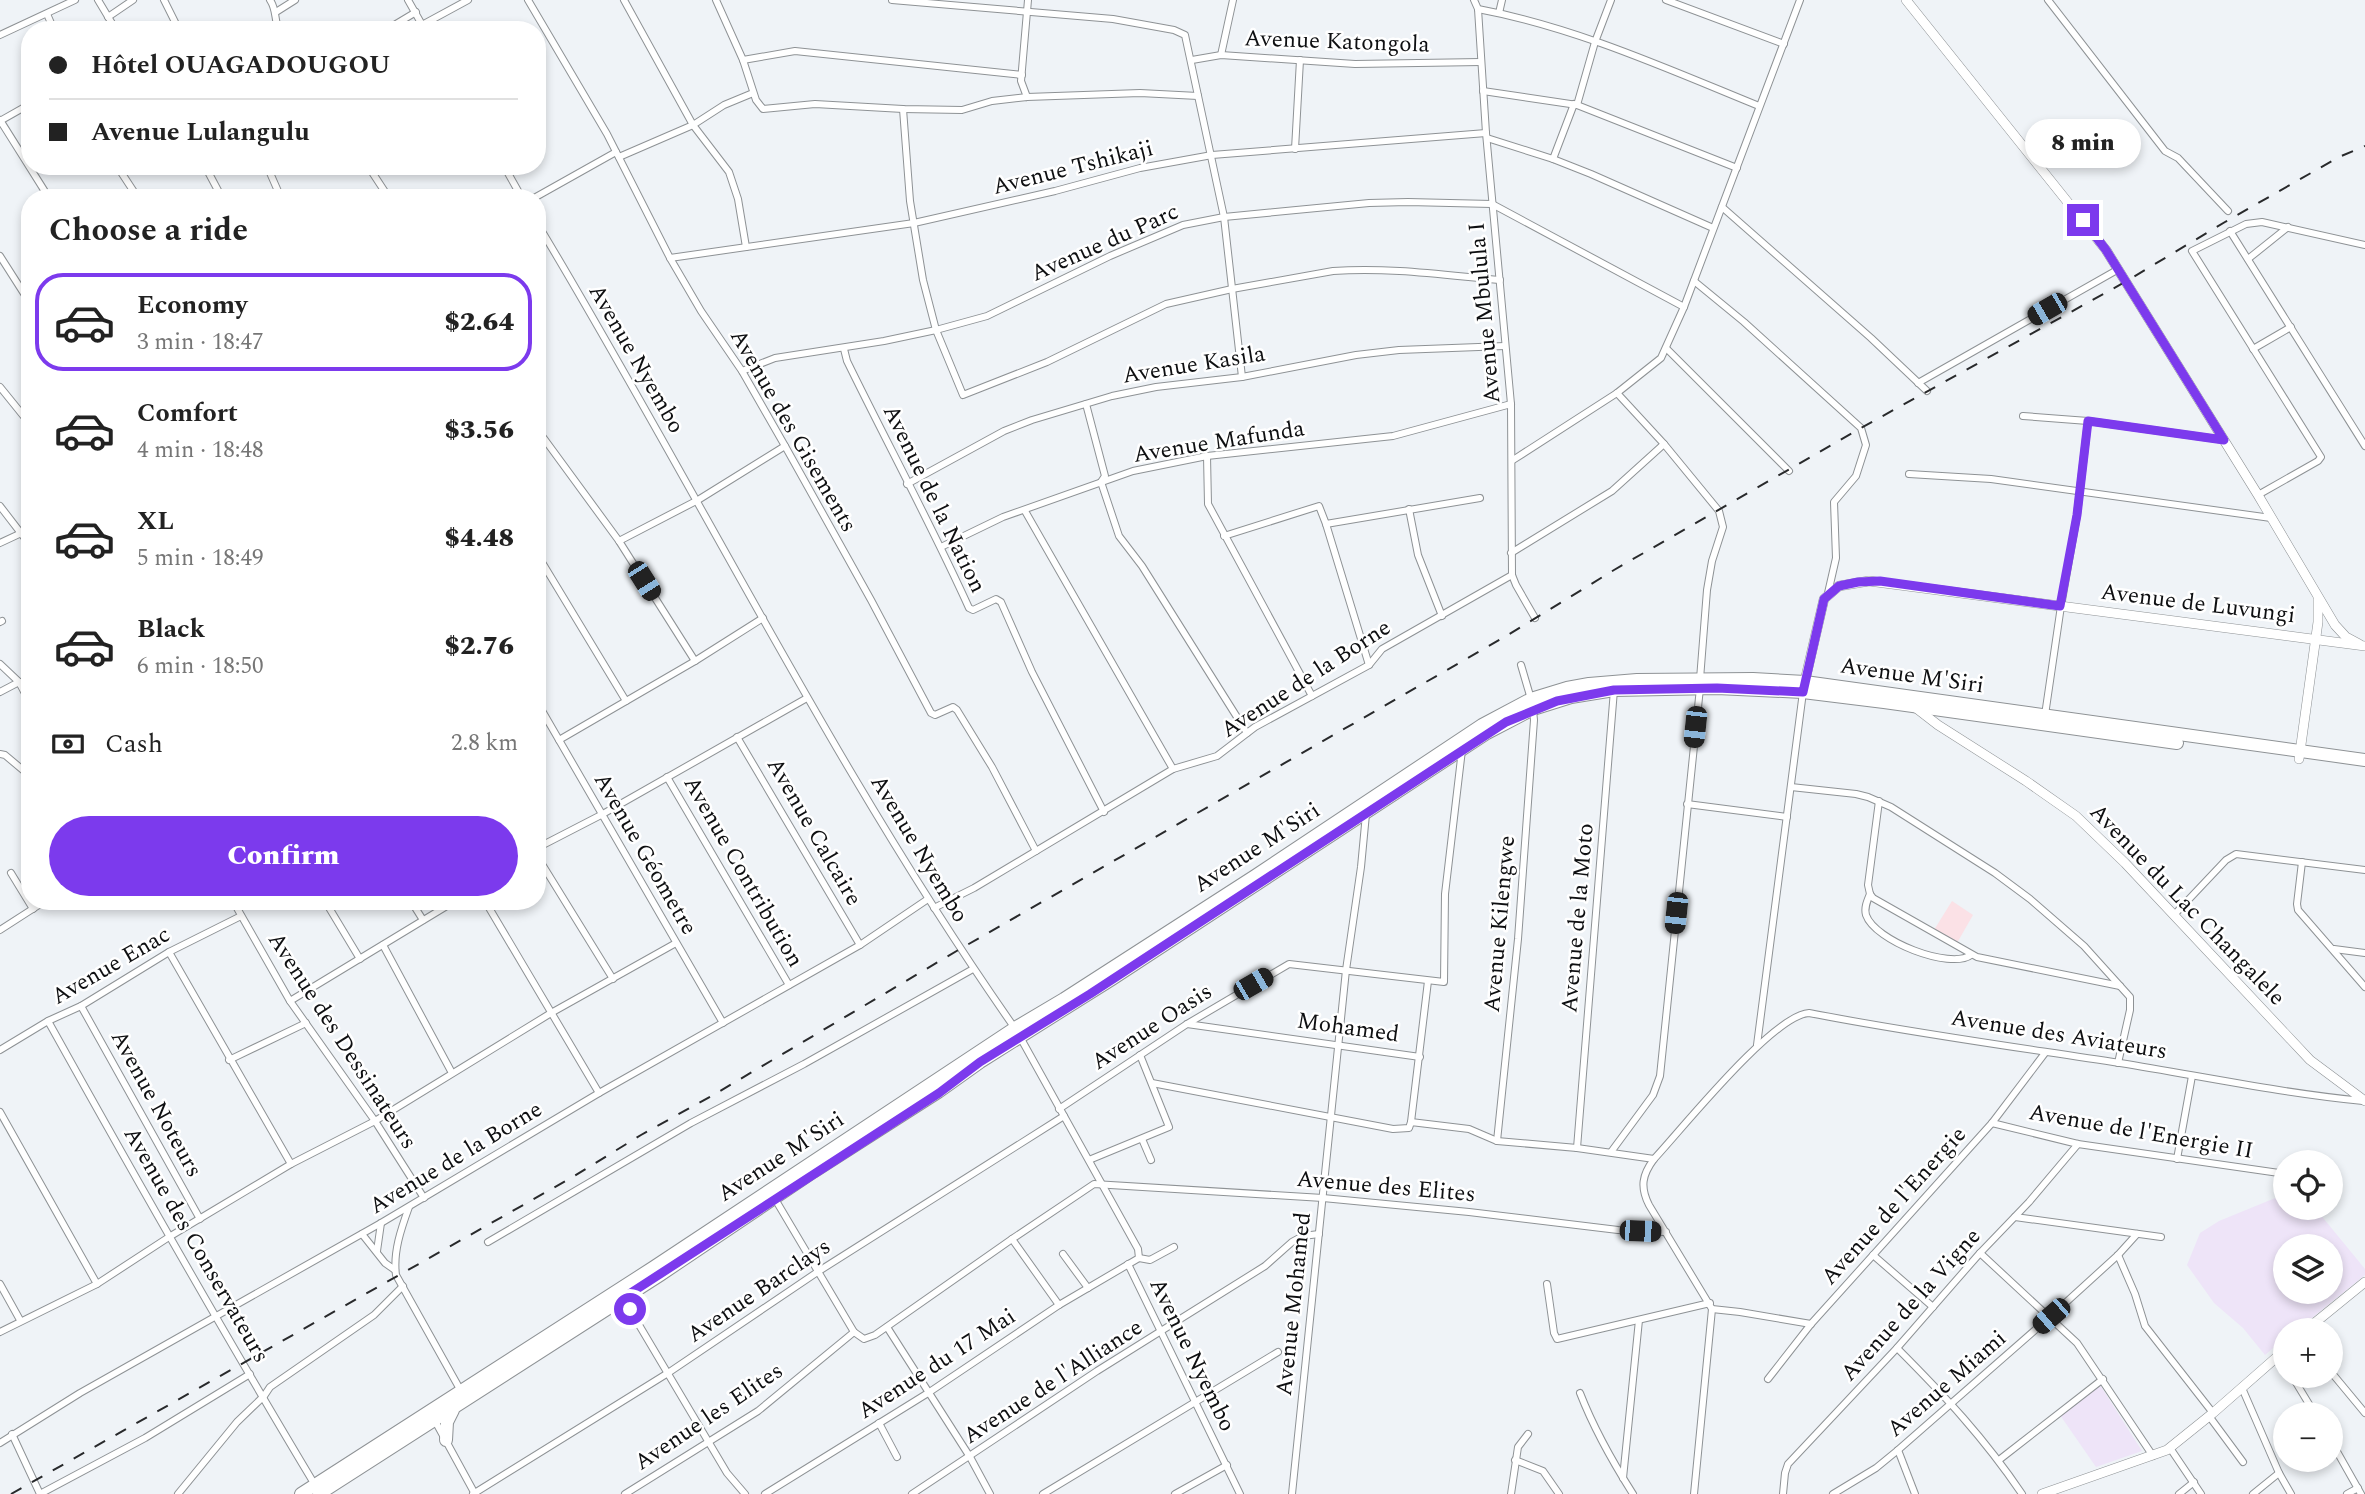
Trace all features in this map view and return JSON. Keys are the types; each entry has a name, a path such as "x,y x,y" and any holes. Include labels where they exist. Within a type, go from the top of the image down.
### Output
{"highway":[{"name":"Avenue M'Siri","path":"1532,704 1614,690 1700,683"},
{"name":"Avenue M'Siri","path":"301,1494 317,1490 418,1431 461,1391 775,1199 1064,999 1485,729 1532,704 1589,684 1700,683 1804,687 2045,715 2365,768"},
{"name":"Avenue M'Siri","path":"1911,701 2111,735 2365,760"},
{"name":"Avenue M'Siri","path":"317,1490 433,1416 455,1408 933,1084 1366,814 1462,750 1485,729"},
{"path":"418,1431 430,1430 445,1438 447,1422 455,1408"}],"street":[{"path":"31,21 75,0"},
{"path":"98,0 110,21"},
{"path":"108,17 134,0"},
{"path":"164,0 174,21"},
{"path":"270,0 276,12 275,21"},
{"path":"276,12 295,0"},
{"path":"408,0 421,21"},
{"path":"434,21 468,0"},
{"name":"Avenue des Gisements","path":"528,0 540,21"},
{"path":"624,0 693,125 732,177 746,247"},
{"path":"716,0 743,60 753,93 763,109 815,104 962,110 992,101 1027,97 1140,93 1198,96"},
{"path":"892,0 1113,19 1183,33 1187,38 1192,60 1224,217 1242,377"},
{"path":"1027,97 1022,86 1022,75 1028,0"},
{"path":"1221,55 1233,0"},
{"name":"Avenue Mbulula I","path":"1474,0 1478,9 1492,204 1511,404 1512,575 1535,618"},
{"path":"1499,13 1502,0"},
{"path":"1553,159 1611,0"},
{"path":"1666,0 1784,44"},
{"path":"1513,460 1616,394 1656,364 1667,348 1800,0"},
{"path":"1906,0 2106,250 2259,495 2340,632 2362,645"},
{"path":"2048,0 2165,151 2178,158 2228,211"},
{"path":"1478,9 1595,42 1759,106"},
{"path":"401,21 416,12"},
{"path":"47,14 50,21"},
{"path":"0,35 21,26"},
{"name":"Avenue des Gisements","path":"546,31 618,155 670,258 701,311 742,371 785,446 931,713 936,715 956,708 992,766 1036,852"},
{"path":"743,60 795,51 1022,75"},
{"name":"Avenue Katongola","path":"1192,60 1221,55 1382,65 1481,62"},
{"path":"1295,149 1300,60"},
{"path":"1483,91 1575,104 1737,167"},
{"path":"546,192 618,155 693,125 724,105 753,93"},
{"path":"21,109 0,120 21,153"},
{"path":"903,109 914,223 923,280 936,330 958,388 964,396 1047,362 1150,310 1186,298 1355,269 1395,270 1500,281"},
{"path":"1487,136 1553,159 1713,228"},
{"name":"Avenue Tshikaji","path":"670,258 914,223 1045,194 1140,168 1212,155 1487,136"},
{"name":"Avenue du Parc","path":"742,371 775,358 845,349 987,316 1172,229 1224,217 1370,203 1492,204"},
{"path":"1492,204 1684,307"},
{"path":"1722,207 1927,391"},
{"path":"2259,495 2321,457 2192,252 2246,224 2262,222 2365,245"},
{"path":"2248,259 2288,227"},
{"path":"2230,231 2365,446"},
{"name":"Avenue Nyembo","path":"546,241 698,500 807,698 928,899 1017,1033 1103,1185 1138,1249 1139,1258 1128,1264 1240,1494"},
{"path":"0,256 21,289"},
{"path":"1918,383 2117,270"},
{"path":"1694,281 1861,428 1866,444 1854,480 1834,502 1836,558 1828,593 1820,610 1804,687 1757,1045"},
{"path":"2253,349 2291,327"},
{"name":"Avenue Kasila","path":"907,484 1004,431 1032,420 1156,387 1242,377 1356,355 1399,350 1505,346"},
{"path":"1667,348 1789,471"},
{"name":"Avenue de la Nation","path":"845,349 847,361 970,610 996,599 1001,602 1032,672 1104,812"},
{"path":"0,387 21,413"},
{"path":"1611,1152 1653,1095 1660,1076 1707,590 1723,523 1719,511 1664,444 1616,394"},
{"path":"1086,404 1104,475 1101,482 1119,536 1142,566 1247,733"},
{"name":"Avenue Mafunda","path":"941,547 1003,517 1133,471 1207,456 1393,436 1511,404"},
{"path":"2023,416 2088,421 2224,440"},
{"path":"2045,715 2060,606 2081,490 2088,421"},
{"path":"546,441 619,541 695,661"},
{"path":"1511,553 1612,491 1664,444"},
{"path":"619,541 698,500 785,446"},
{"path":"1207,456 1208,503 1312,696"},
{"path":"1909,474 1991,479 2272,518"},
{"path":"1326,524 1480,498"},
{"path":"0,506 21,532"},
{"path":"1224,536 1320,507 1369,664"},
{"path":"1409,509 1418,555 1442,616"},
{"path":"1025,511 1173,769"},
{"path":"0,543 21,533"},
{"path":"546,569 626,701"},
{"name":"Avenue de la Borne","path":"934,908 1036,852 1173,769 1217,756 1247,733 1369,664 1382,649 1512,575"},
{"name":"Avenue de Luvungi","path":"1828,593 1847,584 1880,581 2362,645"},
{"path":"2299,755 2316,639 2318,598"},
{"path":"559,740 763,618"},
{"path":"0,664 21,686"},
{"name":"Avenue Kilengwe","path":"1497,1141 1518,939 1534,720 1521,665"},
{"path":"0,692 19,682"},
{"name":"Avenue de la Moto","path":"1577,1148 1614,690"},
{"path":"546,843 807,698"},
{"name":"Avenue du Lac Changalele","path":"1911,701 1938,725 2068,810 2125,863 2311,1060 2365,1101"},
{"name":"Avenue Géometre","path":"546,718 723,1023"},
{"name":"Avenue Calcaire","path":"737,737 860,945"},
{"path":"1152,1083 1332,1118 1399,1129 1409,1128 1428,981 1442,983 1445,979 1445,894 1462,750"},
{"path":"0,754 21,768"},
{"name":"Avenue Contribution","path":"667,776 789,985"},
{"path":"1791,787 1856,794 1879,801 1995,873 2030,899 2084,946 2122,987 2131,1001 2118,1063"},
{"path":"1879,801 1868,885 1870,894 1865,909 1869,922 1901,946 1938,957 1961,960 1971,955"},
{"path":"1687,804 1787,817"},
{"name":"Avenue Mohamed","path":"1292,1494 1346,970 1366,814"},
{"path":"2174,915 2226,860 2236,854 2365,870"},
{"path":"2302,862 2298,910 2365,987"},
{"path":"546,871 613,979"},
{"path":"11,873 21,889"},
{"path":"1870,894 1971,955 2122,987"},
{"name":"Avenue de la Borne","path":"0,1443 80,1393 362,1234 599,1093 860,945 928,899"},
{"path":"0,930 31,910"},
{"name":"Avenue des Dessinateurs","path":"238,910 290,1001 375,1121 424,1198"},
{"path":"330,910 360,959"},
{"path":"417,910 423,920"},
{"path":"290,1001 440,910"},
{"path":"490,910 599,1093"},
{"name":"Avenue Enac","path":"0,1050 48,1021 81,1006 169,952 241,916"},
{"path":"0,1332 97,1284 291,1164 375,1121 551,1013 676,943"},
{"path":"383,945 452,1073"},
{"path":"2334,949 2365,953"},
{"path":"169,952 291,1164"},
{"name":"Avenue Oasis","path":"1059,1109 1187,1024 1289,964 1428,981"},
{"path":"488,1242 691,1123 804,1064 973,969"},
{"name":"Avenue Noteurs","path":"81,1006 201,1219"},
{"name":"Avenue des Aviateurs","path":"1711,1306 1649,1205 1643,1187 1645,1173 1654,1159 1757,1045 1793,1018 1809,1013 2277,1091 2365,1101"},
{"name":"Avenue des Conservateurs","path":"48,1021 214,1317 264,1396 317,1490"},
{"path":"229,1060 306,1023"},
{"name":"Mohamed","path":"1187,1024 1420,1057"},
{"name":"Avenue de l'Energie","path":"1768,1379 1811,1324 1992,1123 2045,1053"},
{"path":"1089,1160 1169,1127 1140,1055"},
{"path":"2177,1158 2192,1076"},
{"path":"0,1112 97,1284"},
{"name":"Avenue Barclays","path":"474,1494 667,1373 819,1271 1064,1116"},
{"path":"1411,1122 1469,1129 1497,1141 1577,1148 1654,1159"},
{"name":"Avenue de l'Energie II","path":"1992,1123 2078,1144 2273,1172"},
{"path":"1142,1139 1151,1160"},
{"name":"Avenue de la Vigne","path":"1783,1494 1788,1464 1897,1348 2078,1144"},
{"path":"775,1199 854,1332 867,1339 1088,1187 1094,1184 1103,1185"},
{"name":"Avenue des Elites","path":"1103,1185 1323,1198 1605,1229 1666,1232"},
{"path":"409,1207 398,1240 396,1275 461,1391"},
{"path":"2015,1217 2161,1237"},
{"path":"377,1251 381,1223"},
{"path":"362,1234 388,1266 395,1270"},
{"name":"Avenue de l'Alliance","path":"912,1494 1097,1371 1265,1266 1292,1242 1303,1236 1319,1234"},
{"name":"Avenue Miami","path":"1833,1494 1898,1450 2051,1316 2137,1234"},
{"path":"1012,1239 1059,1305"},
{"path":"1139,1258 1150,1260 1174,1247"},
{"path":"1980,1253 2051,1316 2077,1343 2153,1456"},
{"path":"1063,1254 1088,1288"},
{"path":"1874,1255 1933,1307"},
{"path":"2118,1255 2137,1299 2145,1326 2243,1462"},
{"name":"Avenue du 17 Mai","path":"765,1494 928,1393 1059,1305 1128,1264"},
{"path":"2321,1318 2365,1282"},
{"path":"0,1284 20,1320"},
{"path":"1548,1284 1557,1339 1711,1306 1811,1324"},
{"path":"178,1494 266,1391 374,1315 402,1286"},
{"path":"618,1297 727,1473 745,1494"},
{"path":"1693,1494 1711,1306"},
{"path":"1623,1478 1639,1320"},
{"path":"887,1327 970,1457 990,1494"},
{"name":"Avenue les Elites","path":"625,1494 758,1410 854,1332"},
{"path":"1897,1348 1952,1403 2000,1461 2022,1494"},
{"path":"1043,1494 1278,1352"},
{"path":"2042,1494 2170,1448 2273,1361"},
{"path":"12,1434 40,1494 145,1438 250,1374"},
{"path":"2000,1461 2103,1379"},
{"path":"2343,1386 2365,1413"},
{"path":"2242,1388 2278,1473 2291,1494"},
{"path":"1580,1392 1590,1419 1633,1494"},
{"path":"433,1416 474,1494"},
{"path":"878,1423 897,1457"},
{"path":"1511,1494 1518,1447 1528,1434"},
{"path":"2170,1448 2202,1494"},
{"path":"1898,1450 1915,1494"},
{"path":"1515,1460 1543,1471 1559,1494"},
{"path":"2343,1462 2360,1491 2347,1494"},
{"path":"1175,1494 1227,1465"},
{"path":"2253,1494 2278,1473"},
{"path":"2179,1494 2194,1482"}],"shaded area":[{"path":"1952,901 1973,915 1957,943 1934,930"},
{"path":"2273,1199 2273,1220 2325,1220 2336,1234 2273,1234 2273,1304 2329,1304 2312,1318 2273,1318 2273,1348 2265,1355 2243,1328 2214,1303 2187,1265 2200,1233 2219,1221"},
{"path":"2343,1242 2365,1269 2365,1275 2343,1293"},
{"path":"2100,1385 2142,1451 2096,1467 2060,1415"}],"railway":[{"path":"11,1494 571,1178 960,949 1508,635 1614,570 1861,428 2125,282 2339,157 2365,146"}],"route":[{"path":"630,1309 623,1298 813,1172 939,1093 980,1062 1090,994 1506,722 1557,701 1614,690 1717,688 1803,692 1824,599 1833,589 1847,584 1880,581 2060,606 2077,515 2088,421 2224,440 2106,250 2083,220"}]}
